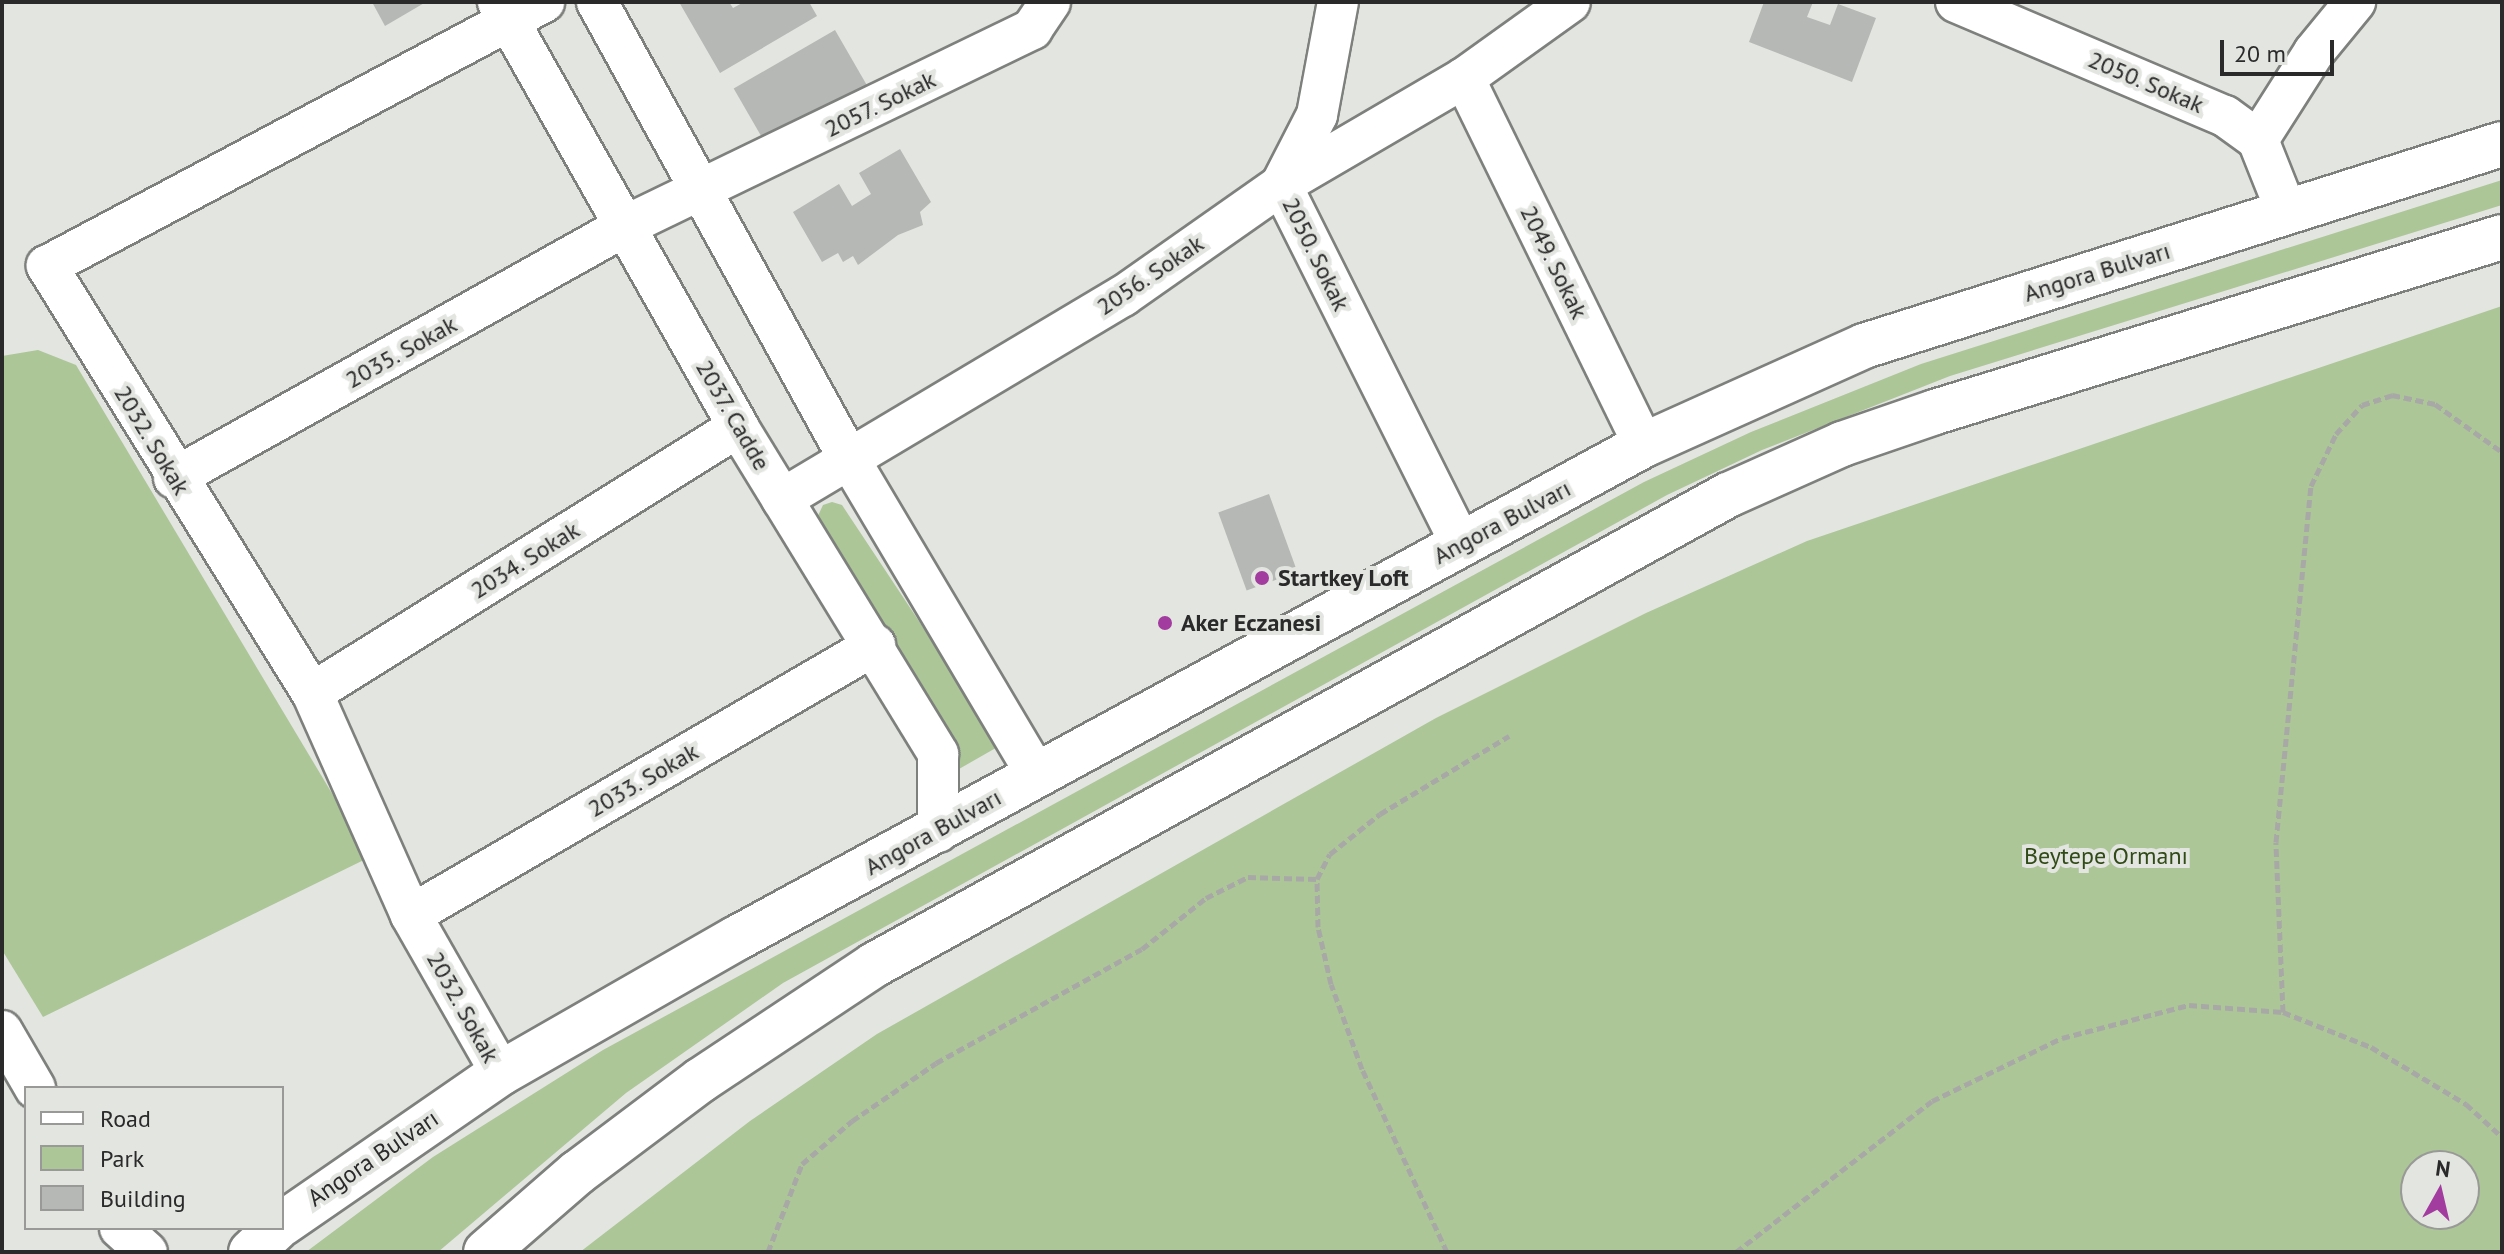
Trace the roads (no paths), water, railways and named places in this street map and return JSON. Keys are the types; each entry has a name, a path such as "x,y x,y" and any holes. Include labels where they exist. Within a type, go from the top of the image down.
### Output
{"main road":[{"name":"Angora Bulvarı","path":"284,1223 385,1148 501,1073 938,832 1036,774 1644,445 1864,346 2502,144"},
{"path":"486,1252 577,1173 701,1080 874,965 1728,495 1842,444 1935,412 2502,237"},
{"path":"251,1252 275,1230"}],"street":[{"path":"503,12 544,2"},
{"path":"597,2 698,193 848,457 1036,774"},
{"name":"2057. Sokak","path":"627,225 1032,29 1050,2"},
{"name":"2056. Sokak","path":"782,499 1123,296 1281,185 1317,115 1338,2"},
{"name":"2050. Sokak","path":"1461,544 1281,185 1464,78 1570,2"},
{"name":"2050. Sokak","path":"1956,2 2225,116 2258,140"},
{"path":"2287,213 2258,140 2314,52 2355,2"},
{"name":"2037. Cadde","path":"503,12 627,225 738,427 875,645 938,754 938,832"},
{"name":"2032. Sokak","path":"501,1073 411,915 312,693 174,478 47,266 503,12"},
{"name":"2049. Sokak","path":"1464,78 1644,445"},
{"name":"2035. Sokak","path":"174,478 627,225"},
{"name":"2034. Sokak","path":"312,693 738,427"},
{"name":"2033. Sokak","path":"411,915 875,645"},
{"path":"2,1031 34,1086"},
{"path":"122,1230 147,1252"}],"place":[{"name":"Startkey Loft","path":"1262,578"},
{"name":"Aker Eczanesi","path":"1165,623"}],"park label":[{"name":"Beytepe Ormanı","path":"2106,856"}]}
